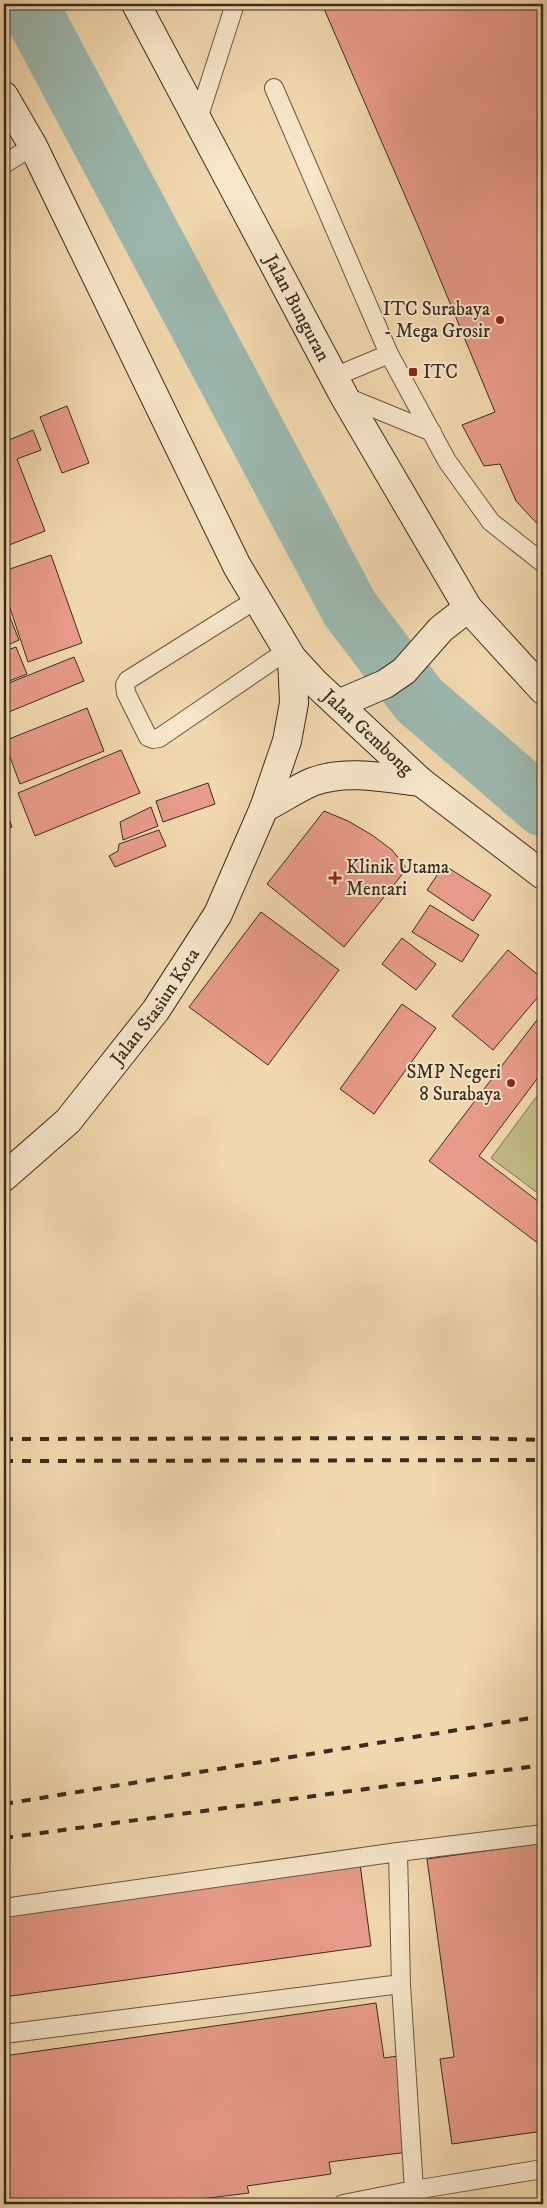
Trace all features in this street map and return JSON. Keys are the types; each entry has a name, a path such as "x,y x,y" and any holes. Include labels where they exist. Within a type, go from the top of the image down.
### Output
{"main road":[{"name":"Jalan Bunguran","path":"136,4 339,386 468,608"},
{"path":"4,96 33,146 237,566 290,654"},
{"path":"338,704 370,692 404,671 441,629 468,608 543,690"},
{"name":"Jalan Gembong","path":"290,654 314,682 421,782"},
{"name":"Jalan Stasiun Kota","path":"4,1176 68,1121 156,1010 218,914 264,808 286,741 294,703 290,654"},
{"path":"264,808 311,783 329,777 356,775 421,782 543,875"}],"lane":[{"path":"198,119 235,4"},
{"path":"274,88 389,354 447,461 491,522 543,563"},
{"path":"4,164 33,146"},
{"path":"339,386 389,354"},
{"path":"339,386 432,432"},
{"path":"257,599 128,680 125,685 126,693 148,737 153,739 159,738 290,654"},
{"path":"4,1908 398,1852 543,1834"},
{"path":"398,1852 401,1984 416,2197"},
{"path":"4,2034 401,1984"},
{"path":"343,2204 416,2197 543,2169"}],"shaded area":[{"path":"543,1088 543,1197 491,1158"}],"building":[{"name":"ITC Surabaya - Mega Grosir","path":"322,4 543,4 543,530 516,501 500,464 484,466 462,425 495,412 419,228"},
{"path":"67,406 89,463 62,473 40,417"},
{"path":"33,430 41,450 17,459 45,531 4,547 4,442"},
{"path":"51,555 82,643 28,662 4,590 4,571"},
{"path":"4,602 19,640 4,647"},
{"path":"16,647 27,674 4,683 4,651"},
{"path":"74,657 84,681 4,714 4,685"},
{"path":"87,708 104,751 20,784 4,741"},
{"path":"121,750 140,793 35,836 18,793"},
{"path":"208,783 215,804 163,822 156,801"},
{"path":"4,804 12,827 4,830"},
{"path":"151,807 158,826 123,840 120,822"},
{"name":"Klinik Utama Mentari","path":"324,811 348,821 372,835 392,850 405,866 404,872 344,947 267,884"},
{"path":"159,830 166,846 115,867 109,856 118,851 119,844"},
{"path":"444,865 491,895 473,921 427,890"},
{"path":"430,905 479,935 462,962 412,932"},
{"path":"261,912 339,970 268,1065 189,1007"},
{"path":"402,938 436,964 416,990 382,964"},
{"path":"508,950 543,979 543,991 493,1050 452,1016"},
{"path":"402,1004 436,1028 374,1114 340,1089"},
{"path":"543,1012 543,1071 479,1156 543,1205 543,1247 429,1161"},
{"path":"543,1843 543,2131 452,2144 440,2059 454,2057 427,1859"},
{"path":"360,1864 371,1946 4,1997 4,1914"},
{"path":"376,2003 384,2058 398,2056 408,2152 329,2162 331,2174 247,2186 249,2193 184,2201 184,2204 4,2204 4,2056"}],"waterway":[{"path":"28,4 350,609 419,700 543,807"}],"railway":[{"path":"4,1439 475,1438 543,1440"},
{"path":"4,1461 543,1460"},
{"path":"4,1804 543,1716"},
{"path":"4,1838 543,1765"}],"place":[{"name":"ITC Surabaya - Mega Grosir","path":"500,320"},
{"name":"ITC","path":"413,372"},
{"name":"Klinik Utama Mentari","path":"335,878"},
{"name":"SMP Negeri 8 Surabaya","path":"511,1083"}]}
